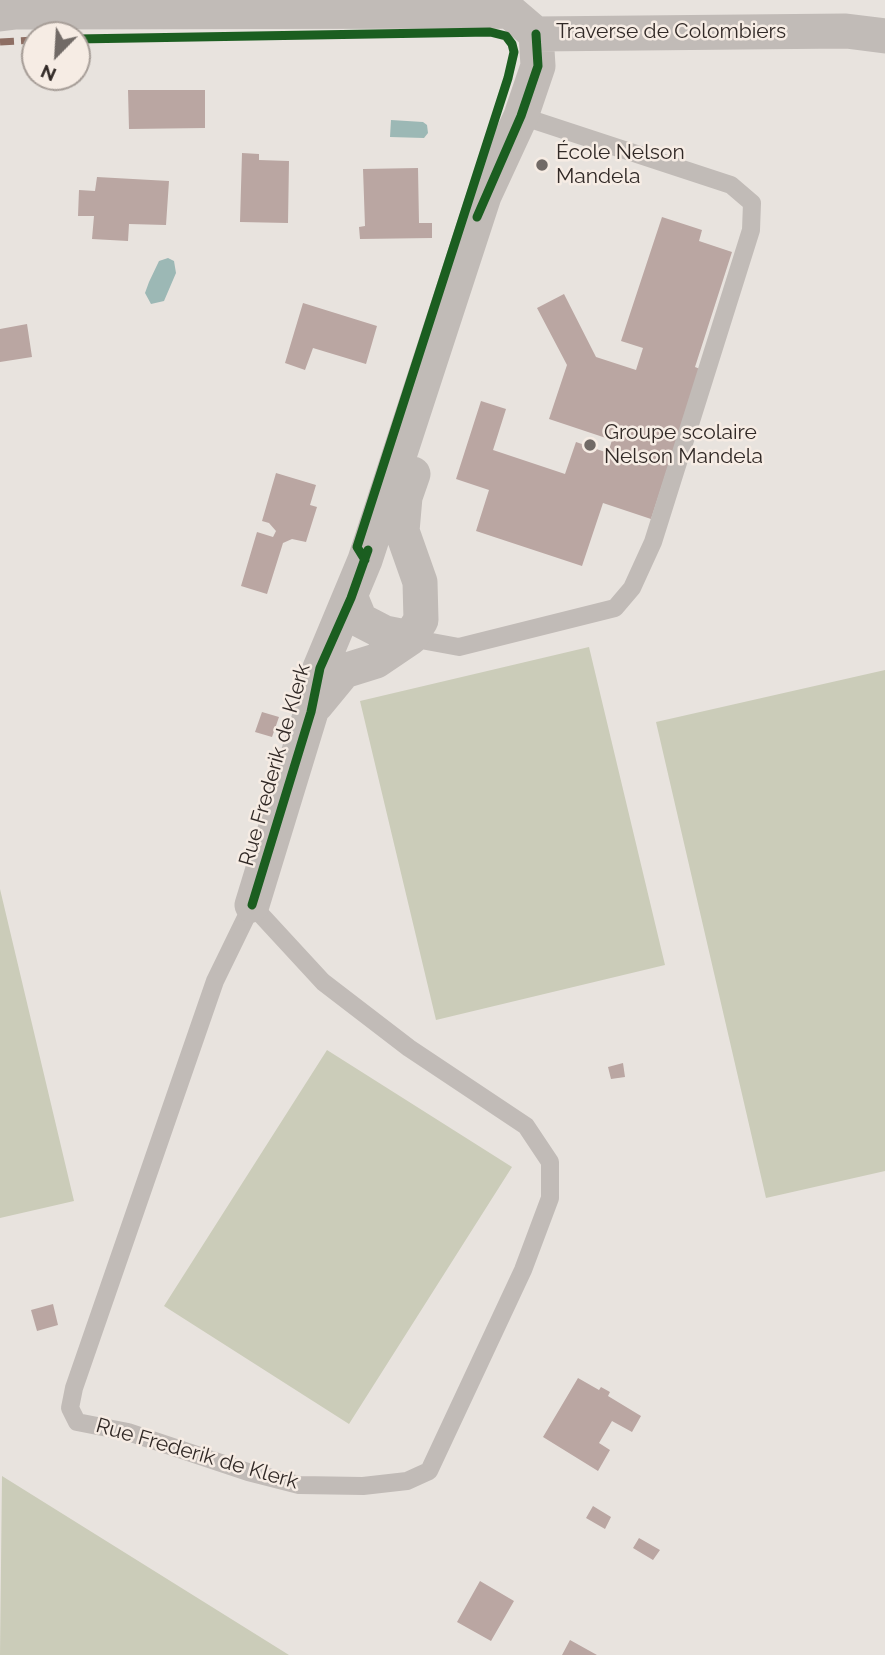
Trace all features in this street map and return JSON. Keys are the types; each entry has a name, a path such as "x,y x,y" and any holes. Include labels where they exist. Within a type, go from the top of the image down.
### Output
{"street":[{"name":"Traverse de Colombiers","path":"12,9 509,11 536,34 846,32 885,36"},
{"name":"Traverse de Colombiers","path":"846,32 885,26"},
{"name":"Rue Frederik de Klerk","path":"252,905 311,712 320,668 351,598 484,196 521,116 538,66 536,34"},
{"name":"Rue Frederik de Klerk","path":"311,712 344,671 376,661 410,638 421,620 420,582 402,531 405,497 508,192 521,116"},
{"path":"351,598 360,620 385,633 410,638"}],"lane":[{"path":"410,638 459,647 615,608 632,588 653,542 751,230 752,203 732,185 521,116"},
{"name":"Rue Frederik de Klerk","path":"252,905 323,982 409,1048 526,1126 550,1162 550,1198 523,1270 429,1471 407,1481 363,1486 299,1485 248,1472 128,1432 77,1422 70,1408 74,1388 215,981 252,905"}],"green space":[{"path":"589,647 665,965 436,1020 360,701"},
{"path":"885,670 885,1171 766,1198 656,722"},
{"path":"0,889 74,1201 0,1218"},
{"path":"327,1050 512,1167 349,1424 164,1306"},
{"path":"2,1476 289,1655 0,1655"}],"water":[{"path":"391,120 423,122 427,125 428,133 424,138 390,137"},
{"path":"168,258 174,261 176,273 164,301 151,304 145,293 149,282 159,261"}],"building":[{"path":"128,90 205,90 205,128 129,129"},
{"path":"242,153 259,154 259,160 289,161 288,223 240,222"},
{"path":"418,168 419,223 432,223 432,238 360,239 359,227 365,226 363,169"},
{"path":"97,177 169,181 166,225 129,224 128,241 92,239 94,216 78,216 79,190 95,191"},
{"path":"662,217 702,230 699,241 732,252 695,367 700,369 651,519 603,503 582,566 476,531 489,490 456,479 481,401 506,409 493,450 565,474 576,442 608,453 612,440 549,419 567,365 537,308 564,294 596,357 636,370 643,348 621,341"},
{"path":"303,303 377,326 366,364 313,348 305,370 285,363"},
{"path":"27,324 32,357 0,362 0,329"},
{"path":"276,473 316,485 310,505 317,507 306,542 292,539 283,543 267,594 241,586 257,532 273,537 276,531 269,523 262,521"},
{"path":"262,712 279,717 272,737 255,732"},
{"path":"623,1063 625,1077 611,1079 608,1067"},
{"path":"53,1304 58,1325 37,1331 31,1310"},
{"path":"578,1378 599,1390 601,1387 610,1392 608,1396 641,1416 632,1432 612,1421 599,1443 610,1450 598,1471 543,1437"},
{"path":"593,1506 611,1517 605,1529 586,1518"},
{"path":"639,1538 660,1550 653,1560 633,1548"},
{"path":"480,1581 514,1601 491,1641 457,1622"},
{"path":"570,1640 597,1655 562,1655"}],"marked path":[{"path":"0,42 21,41"}],"cycle path":[{"path":"91,39 490,32 506,36 512,44 514,52 508,78 357,547 365,560"},
{"path":"477,217 521,116 538,66 536,34"},
{"path":"252,905 311,712 320,668 351,598 368,550"}],"place":[{"name":"École Nelson Mandela","path":"542,165"},
{"name":"Groupe scolaire Nelson Mandela","path":"590,445"}]}
